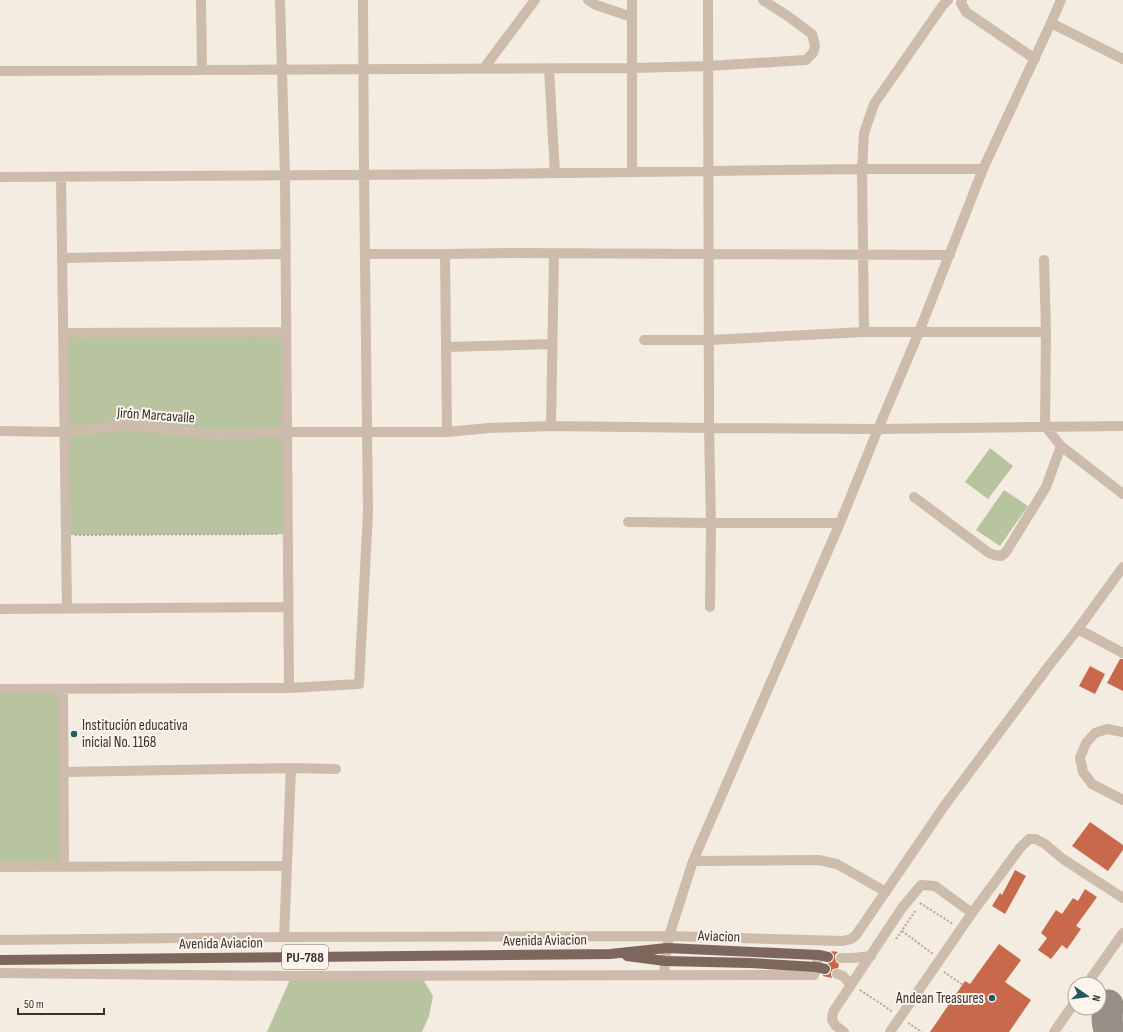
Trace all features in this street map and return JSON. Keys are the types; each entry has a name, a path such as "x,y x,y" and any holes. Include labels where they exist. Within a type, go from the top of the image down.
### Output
{"main road":[{"name":"Aviacion","path":"610,954 667,948 823,956"},
{"name":"Avenida Aviacion","path":"0,960 610,954"},
{"path":"610,954 665,961 750,963 820,968"}],"street":[{"path":"201,0 202,70"},
{"path":"280,0 285,176 289,688"},
{"path":"0,689 289,688 359,684 368,512 363,0"},
{"path":"484,68 535,0"},
{"path":"588,0 596,5 632,17"},
{"path":"632,0 632,172"},
{"path":"708,0 709,428 711,523 710,607"},
{"path":"0,71 632,68 708,66 806,60 813,53 815,46 812,34 763,0"},
{"path":"864,332 862,169 864,133 874,104 943,4 948,0"},
{"path":"962,0 961,3 966,12 1035,59"},
{"path":"664,975 669,936 693,861 840,523 919,332 983,169 1061,0"},
{"path":"1052,22 1123,59"},
{"path":"549,69 555,173"},
{"path":"0,177 285,176 862,169 983,169"},
{"path":"61,177 67,609"},
{"path":"365,254 554,253 950,255"},
{"path":"551,426 554,253"},
{"path":"62,258 286,254"},
{"path":"445,254 447,432"},
{"path":"1044,260 1046,332 1045,426 1061,446 1123,494"},
{"path":"63,333 286,332"},
{"path":"644,340 709,340 864,332 1046,332"},
{"path":"446,346 552,344"},
{"name":"Jirón Marcavalle","path":"0,431 65,432 127,425 219,435 287,432 447,432 489,428 551,426 878,429 1123,426"},
{"path":"914,497 989,553 1000,556 1006,552 1046,487 1061,446"},
{"path":"628,522 840,523"},
{"path":"0,940 284,937 669,936 843,941 851,939 856,935 886,892 944,804 1078,629 1123,567"},
{"path":"0,609 288,608"},
{"path":"1078,629 1123,653"},
{"path":"63,689 64,866"},
{"path":"1123,732 1107,729 1095,733 1086,743 1080,758 1083,772 1092,784 1123,800"},
{"path":"63,772 291,768 336,769"},
{"path":"284,937 291,768"},
{"path":"890,1032 937,962 1020,848 1029,839 1036,839 1045,844 1063,859 1123,898"},
{"path":"693,861 818,860 837,864 886,892"},
{"path":"0,867 287,866"},
{"path":"844,1032 836,1026 832,1020 834,1012 855,989 871,956 902,908 921,885 935,886 972,914"},
{"path":"1093,976 1123,933"},
{"path":"0,973 291,976 814,975 820,968 823,956"},
{"path":"841,958 871,956"},
{"path":"837,974 843,976 855,989"},
{"path":"1054,1032 1067,1013"}],"path":[{"path":"66,535 288,534"},
{"path":"895,940 921,902"},
{"path":"902,931 963,985"}],"green space":[{"path":"286,332 288,534 66,535 63,333"},
{"path":"990,448 1013,466 988,499 965,482"},
{"path":"1004,490 1028,506 1000,546 976,530"},
{"path":"0,689 63,689 64,866 0,867"},
{"path":"418,971 433,996 429,1016 422,1032 267,1032 292,975"}],"building":[{"path":"1120,659 1123,659 1123,691 1107,683"},
{"path":"1090,666 1105,674 1095,694 1079,686"},
{"path":"1090,822 1123,845 1123,850 1108,871 1072,846"},
{"path":"1015,870 1026,876 1005,914 992,906 1000,893 1002,895"},
{"path":"1085,889 1097,897 1076,926 1081,929 1067,949 1062,945 1051,959 1038,950 1047,938 1041,933 1056,910 1062,914 1073,898 1078,901"},
{"path":"999,944 1021,960 1005,982 1031,1000 1009,1032 930,1032 965,981 970,984"},
{"path":"831,951 838,952 835,955 835,958 836,962 839,964 838,968 833,969 831,972 832,978 823,976 829,974 831,971 831,967 828,963 832,962 834,955"}],"taxiway":[{"path":"1108,1005 1107,1022 1110,1032"}],"place":[{"name":"Institución educativa inicial No. 1168","path":"74,734"},
{"name":"Andean Treasures","path":"992,998"}]}
